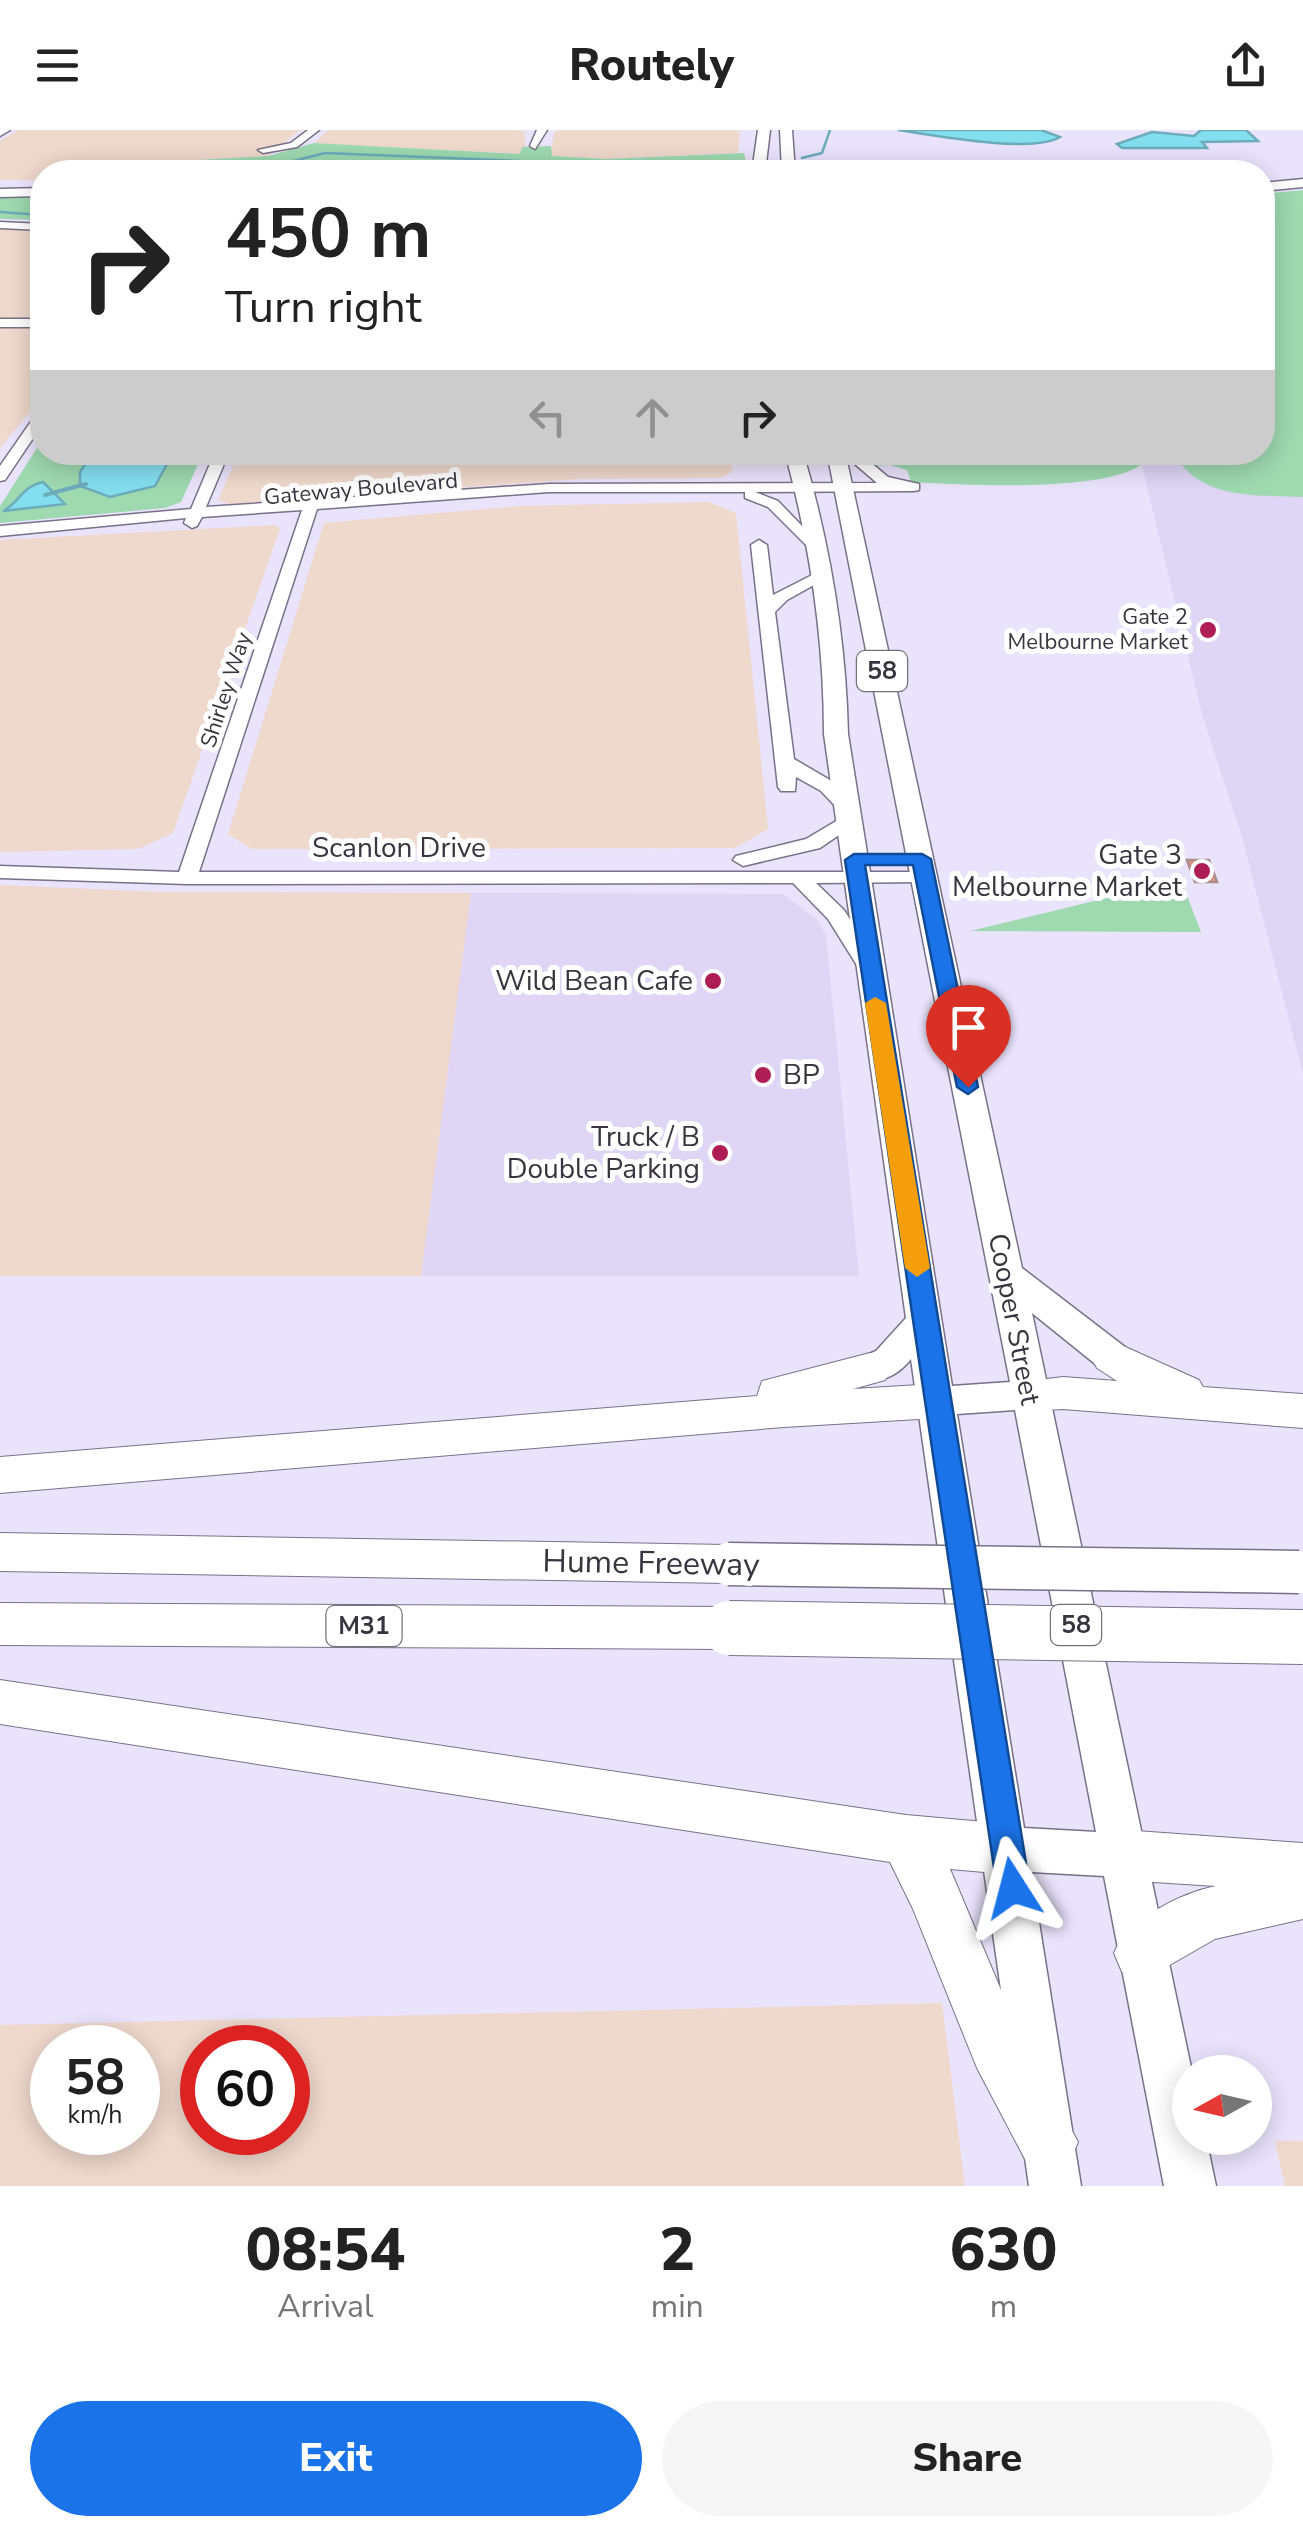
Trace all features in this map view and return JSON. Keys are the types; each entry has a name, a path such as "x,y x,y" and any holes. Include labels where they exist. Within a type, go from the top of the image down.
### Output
{"highway":[{"path":"1112,1356 1172,1389 1220,1402"},
{"path":"518,1432 778,1393 870,1369"},
{"path":"1030,1395 1064,1393 1220,1402 1303,1411"},
{"path":"0,1475 936,1401"},
{"name":"Hume Freeway","path":"0,1552 1301,1572"},
{"name":"M31","path":"0,1624 729,1628 1303,1638"},
{"path":"0,1702 906,1840 1007,1849"},
{"path":"906,1840 935,1896 997,2048 1052,2164"},
{"path":"1122,1855 1184,1856 1303,1869"},
{"path":"1142,1953 1204,1914 1303,1893"}],"main road":[{"path":"751,130 763,135 760,160"},
{"path":"786,130 788,160"},
{"path":"1275,178 1303,176"},
{"path":"1275,186 1303,183"},
{"path":"0,192 30,191"},
{"name":"58","path":"795,465 820,564 835,656 836,734 1052,2164"},
{"name":"Cooper Street","path":"839,465 924,868 1190,2186"},
{"path":"1006,1274 1112,1356"},
{"path":"870,1369 888,1361 925,1318"},
{"path":"936,1401 1030,1395"},
{"path":"1007,1849 1122,1855"}],"street":[{"path":"263,150 294,146 315,131"},
{"path":"0,224 30,225"},
{"path":"0,324 30,323"},
{"path":"0,478 30,434"},
{"path":"194,518 216,465"},
{"path":"687,485 781,476 787,465"},
{"name":"Gateway Boulevard","path":"0,532 687,485 914,491 883,480 864,465"},
{"name":"Gateway Boulevard","path":"522,494 750,494 804,490"},
{"path":"750,494 773,504 820,564 768,610"},
{"name":"Shirley Way","path":"190,869 310,511"},
{"path":"759,545 788,787"},
{"path":"785,762 828,787 848,813"},
{"name":"Scanlon Drive","path":"743,860 822,841 838,832 848,813"},
{"name":"Scanlon Drive","path":"190,869 743,860 856,868"},
{"name":"Scanlon Drive","path":"0,868 798,876 856,868"},
{"path":"856,868 924,868"},
{"path":"798,876 836,914 871,970"}],"shaded area":[{"path":"18,130 300,130 268,156 30,160 30,180 0,180 0,141"},
{"path":"328,130 517,130 525,132 525,147 521,154 314,143"},
{"path":"740,131 738,153 606,159 551,156 554,132"},
{"path":"0,229 30,230 30,318 0,318"},
{"path":"0,328 30,328 30,412 0,448"},
{"path":"1303,450 1303,1074 1242,837 1202,714 1142,465 1275,465 1275,451"},
{"path":"234,465 732,465 732,472 721,478 580,479 230,504 218,500"},
{"path":"709,502 736,513 768,829 735,848 252,849 228,834 324,523 519,506"},
{"path":"275,525 280,529 173,833 138,849 0,852 0,540"},
{"path":"0,885 161,892 471,893 421,1276 0,1276"},
{"path":"471,893 783,894 817,920 826,935 859,1276 421,1276"},
{"path":"942,2003 965,2186 0,2186 0,2025"},
{"path":"1275,2141 1303,2141 1303,2186 1285,2186"}],"green space":[{"path":"314,143 520,154 522,147 551,146 552,156 606,159 744,153 746,160 197,160 268,156"},
{"path":"1303,190 1303,497 1230,492 1198,479 1183,465 1275,465 1275,193"},
{"path":"30,195 30,220 0,219 0,196"},
{"path":"30,459 30,465 198,465 181,502 165,508 0,523 0,506"},
{"path":"890,465 1140,465 1097,479 1031,485 911,482 907,470"},
{"path":"1181,880 1201,932 970,931"}],"water":[{"path":"898,130 1041,130 1060,137 1047,142 1006,144"},
{"path":"1201,130 1246,130 1258,141 1202,142 1207,148 1122,148 1117,144 1152,132 1194,136"},
{"path":"85,465 167,465 155,486 110,497 80,486 80,472"},
{"path":"43,482 65,504 3,511 30,487"}],"building":[{"name":"Gate 3 Melbourne Market","path":"1187,860 1209,860 1217,882 1195,882"}],"waterway":[{"path":"802,158 822,153 830,130"},
{"path":"297,160 325,153 496,160"},
{"path":"0,212 30,214"},
{"path":"45,495 86,484"}],"slow traffic":[{"path":"875,1003 917,1268"}],"place":[{"name":"Gate 2 Melbourne Market","path":"1208,630"},
{"name":"Gate 3 Melbourne Market","path":"1202,871"},
{"name":"Wild Bean Cafe","path":"713,981"},
{"name":"BP","path":"763,1075"},
{"name":"Truck / B Double Parking","path":"720,1153"}],"route":[{"path":"968,1087 922,859 854,860 1013,1888"}]}
